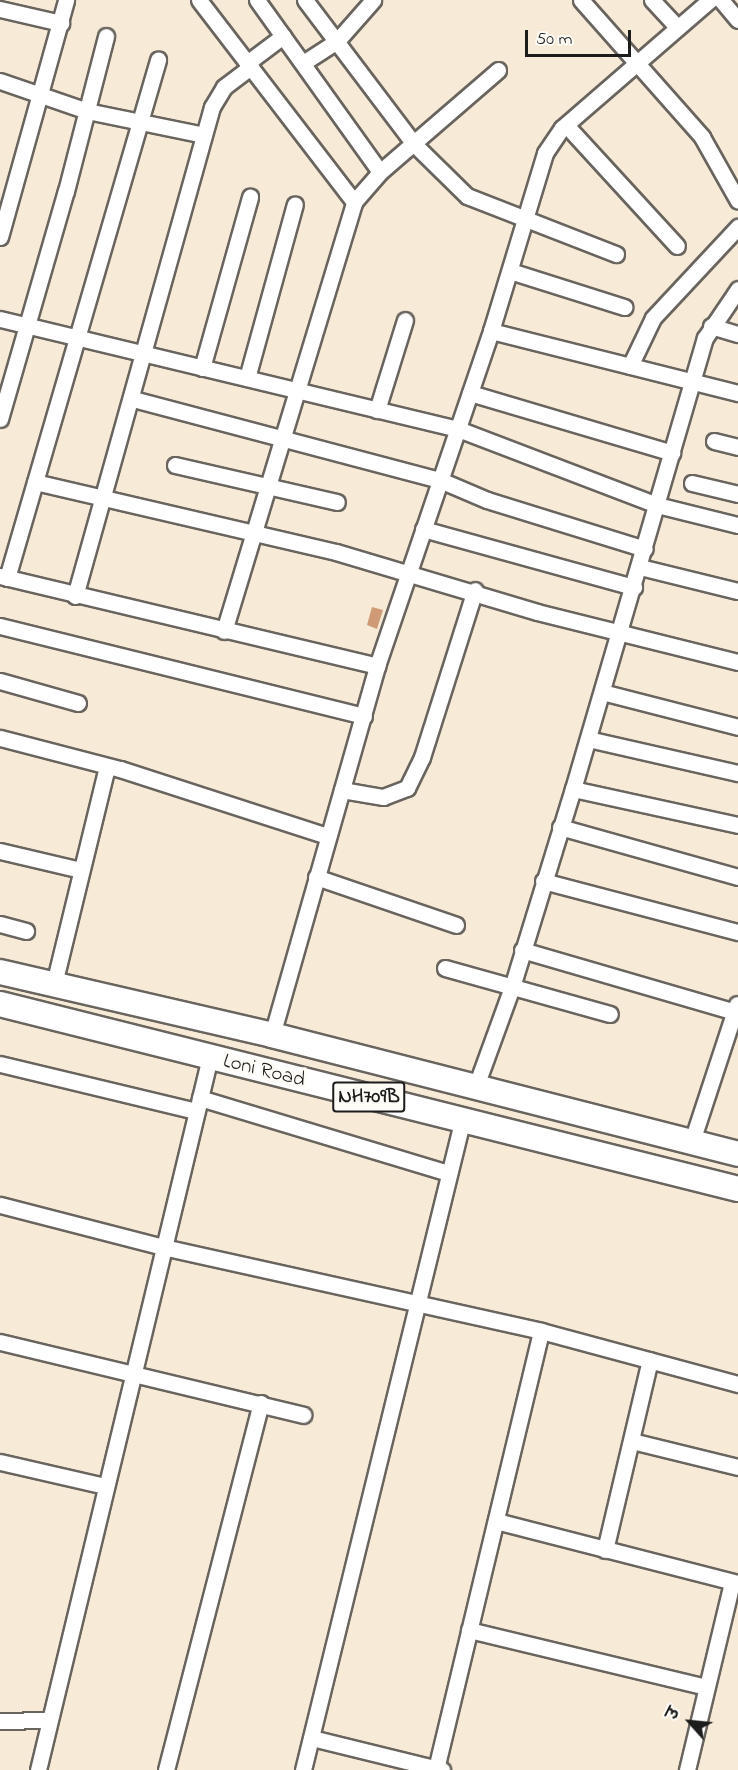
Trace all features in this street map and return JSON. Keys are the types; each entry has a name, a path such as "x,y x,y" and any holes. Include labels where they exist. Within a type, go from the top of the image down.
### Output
{"highway":[{"name":"Loni Road","path":"0,972 272,1035 738,1154"},
{"name":"Loni Road","path":"0,1004 462,1122 738,1189"}],"street":[{"path":"0,237 66,0"},
{"path":"199,0 354,202"},
{"path":"257,0 380,172"},
{"path":"305,0 413,143 467,196 616,254"},
{"path":"303,63 337,41 373,0"},
{"path":"581,0 702,137 738,201"},
{"path":"652,0 677,27"},
{"path":"272,1035 364,716 376,666 491,331 545,153 566,125 710,0"},
{"path":"721,0 738,20"},
{"path":"0,9 61,23"},
{"path":"0,419 106,36"},
{"path":"75,596 133,399 204,135 217,95 283,36"},
{"path":"158,60 35,482 3,577 376,666"},
{"path":"224,631 354,202 380,172 498,70"},
{"path":"0,81 40,91 87,111 204,135"},
{"path":"566,125 676,246"},
{"path":"202,368 250,197"},
{"path":"247,378 295,204"},
{"path":"630,366 652,318 738,227"},
{"path":"510,271 624,307"},
{"path":"476,1086 512,987 711,326 734,297"},
{"path":"0,319 458,429 657,505 738,525"},
{"path":"377,410 405,320"},
{"path":"711,326 738,334"},
{"path":"491,331 738,393"},
{"path":"470,393 672,453"},
{"path":"133,399 440,480 487,500 645,549"},
{"path":"714,441 738,447"},
{"path":"175,465 338,502"},
{"path":"35,482 254,532 475,590 537,612 738,662"},
{"path":"692,483 738,494"},
{"path":"423,529 634,587"},
{"path":"640,567 738,591"},
{"path":"342,790 383,797 407,788 422,757 475,590"},
{"path":"0,626 364,716"},
{"path":"0,681 78,703"},
{"path":"602,692 738,727"},
{"path":"0,738 106,766 328,836"},
{"path":"588,739 738,773"},
{"path":"54,984 106,766"},
{"path":"573,789 738,825"},
{"path":"560,827 738,877"},
{"path":"0,851 81,870"},
{"path":"316,877 456,925"},
{"path":"543,882 738,932"},
{"path":"0,924 26,931"},
{"path":"522,950 736,1007 692,1141"},
{"path":"445,968 609,1014"},
{"path":"38,1770 210,1057"},
{"path":"0,1064 198,1104 449,1173"},
{"path":"303,1770 462,1122"},
{"path":"0,1205 163,1247 541,1331 738,1384"},
{"path":"312,1738 439,1769 469,1630 541,1331"},
{"path":"0,1342 261,1403 303,1415"},
{"path":"605,1550 650,1360"},
{"path":"166,1770 261,1403"},
{"path":"632,1441 738,1467"},
{"path":"0,1462 105,1486"},
{"path":"496,1521 735,1583 706,1687 687,1770"},
{"path":"469,1630 706,1687"},
{"path":"0,1722 50,1720"}],"building":[{"path":"372,607 383,610 377,629 367,625"}]}
